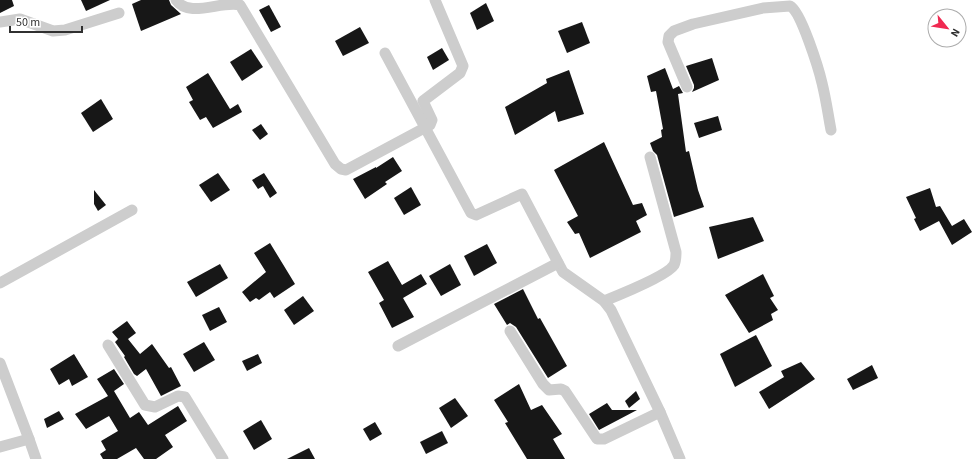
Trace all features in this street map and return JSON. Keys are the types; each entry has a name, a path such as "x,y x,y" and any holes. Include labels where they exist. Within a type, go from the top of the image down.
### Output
{"street":[{"path":"176,0 179,4 185,7 195,8 231,1 240,5 335,164 341,169 346,170 430,126 432,120 423,101 460,73 463,66 435,0"},
{"path":"687,87 668,42 669,36 674,31 693,24 763,8 772,3 790,6 797,12 822,83 830,130"},
{"path":"0,22 20,20 53,31 65,30 119,13"},
{"path":"385,53 471,213 476,215 522,194 565,274 604,301 611,310 660,412 680,459"},
{"path":"604,301 664,274 674,265 676,259 676,252 650,157"},
{"path":"0,283 132,210"},
{"path":"398,346 558,263"},
{"path":"510,331 543,384 549,390 561,389 565,391 597,439 604,439 660,412"},
{"path":"108,345 145,405 155,407 178,396 186,398 223,459"},
{"path":"0,363 36,459"},
{"path":"0,447 29,439"}],"building":[{"path":"0,0 12,0 14,6 0,13"},
{"path":"81,0 110,0 86,11"},
{"path":"141,0 169,0 171,5 181,14 141,31 132,4"},
{"path":"486,3 494,21 477,30 470,13"},
{"path":"269,5 281,27 271,32 259,10"},
{"path":"582,22 590,43 567,53 558,31"},
{"path":"360,27 369,43 343,56 335,41"},
{"path":"442,48 449,60 433,70 427,57"},
{"path":"251,49 263,67 242,81 230,62"},
{"path":"712,58 719,80 692,92 694,85 686,66"},
{"path":"665,68 673,89 679,86 683,93 678,94 686,152 689,151 698,190 704,207 674,217 657,155 653,151 650,143 662,137 661,130 663,129 656,91 651,92 647,76"},
{"path":"569,70 584,114 558,122 555,111 515,135 505,107 547,83 546,79"},
{"path":"208,73 230,109 238,104 242,112 213,128 206,117 200,120 189,102 193,100 186,87"},
{"path":"101,99 113,119 93,132 81,113"},
{"path":"718,116 722,130 699,138 694,123"},
{"path":"261,124 268,134 260,140 252,130"},
{"path":"604,142 633,205 642,203 647,215 636,221 641,232 590,258 579,233 575,234 567,222 578,216 554,170"},
{"path":"393,157 402,171 385,182 387,184 365,199 353,179 376,168"},
{"path":"218,173 230,190 211,202 199,185"},
{"path":"264,173 277,193 270,198 263,186 258,189 252,180"},
{"path":"411,187 421,205 404,215 394,198"},
{"path":"930,188 936,207 940,206 952,226 964,219 972,232 952,245 939,221 920,231 914,219 916,218 906,197"},
{"path":"94,190 106,205 98,211 94,204"},
{"path":"753,217 764,241 718,259 709,227"},
{"path":"270,243 295,284 274,298 270,292 259,300 256,298 250,302 242,292 266,272 254,253"},
{"path":"487,244 497,263 474,276 464,256"},
{"path":"388,261 402,285 421,274 427,284 403,298 414,317 392,328 379,303 384,300 368,272"},
{"path":"220,264 228,278 196,297 187,282"},
{"path":"450,264 461,285 441,296 429,276"},
{"path":"763,274 774,296 770,298 778,310 771,314 773,320 749,333 725,295"},
{"path":"523,289 538,319 540,318 567,366 548,378 516,327 510,323 507,325 494,304"},
{"path":"303,296 314,311 294,325 284,310"},
{"path":"219,307 227,322 210,331 202,315"},
{"path":"127,321 136,333 128,339 140,354 152,344 169,368 171,367 181,386 161,396 146,369 137,376 134,374 124,357 125,356 115,342 118,339 112,332"},
{"path":"756,335 772,366 735,387 720,354"},
{"path":"204,342 215,360 194,372 183,354"},
{"path":"74,354 88,377 72,386 69,379 59,385 50,369"},
{"path":"258,354 262,363 247,371 242,361"},
{"path":"801,362 815,379 769,409 759,392 784,377 781,371"},
{"path":"872,365 878,378 853,390 847,379"},
{"path":"114,369 124,384 114,391 130,418 139,412 148,425 178,406 187,421 165,435 173,447 156,459 144,459 136,448 117,459 103,459 100,454 106,450 101,441 118,431 109,416 86,429 75,414 108,396 97,379"},
{"path":"519,384 531,410 542,405 562,434 553,439 565,459 527,459 505,423 508,422 494,400"},
{"path":"636,391 640,399 629,408 625,401"},
{"path":"455,398 468,416 451,428 439,408"},
{"path":"607,403 612,410 637,410 599,430 589,414"},
{"path":"59,411 64,419 47,428 44,419"},
{"path":"261,420 272,439 254,450 243,431"},
{"path":"375,422 382,434 370,441 363,429"},
{"path":"442,431 448,443 426,454 420,442"},
{"path":"309,448 315,459 287,459"}]}
